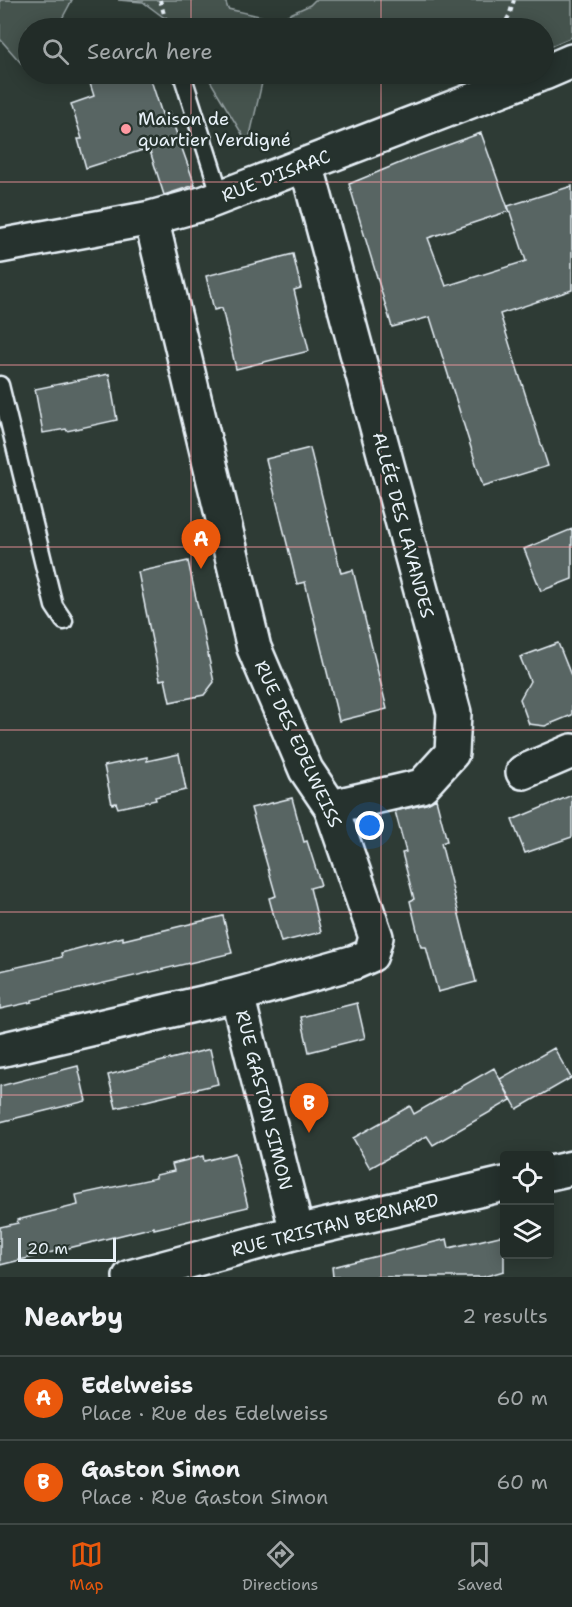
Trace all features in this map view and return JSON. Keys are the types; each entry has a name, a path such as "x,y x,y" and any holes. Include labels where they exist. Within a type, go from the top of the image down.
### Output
{"street":[{"name":"RUE D'ISAAC","path":"554,69 572,62"},
{"name":"RUE D'ISAAC","path":"0,246 151,218 221,197 514,84"},
{"name":"ALLÉE DES LAVANDES","path":"302,167 312,182 454,713 452,753 422,786 331,807"},
{"name":"RUE DES EDELWEISS","path":"151,218 254,648 306,770 331,807 376,937 371,955 356,962 237,995"},
{"path":"523,772 572,751"},
{"name":"RUE GASTON SIMON","path":"0,1050 237,995 297,1232"},
{"path":"554,1172 572,1168"},
{"name":"RUE TRISTAN BERNARD","path":"130,1277 297,1232 500,1185"}],"lane":[{"path":"185,84 221,197"},
{"path":"0,385 54,606 64,621"}],"path":[{"path":"160,0 165,18"},
{"path":"508,18 514,0"}],"shaded area":[{"path":"0,0 72,0 62,18 18,18 18,60 0,39"},
{"path":"118,0 225,0 228,9 268,18 165,18 143,2"},
{"path":"315,0 572,0 572,37 554,45 554,18 281,18 310,5"},
{"path":"212,84 262,84 248,144"}],"building":[{"name":"Maison de quartier Verdigné","path":"90,84 152,84 162,114 169,112 195,185 164,195 149,148 86,168 78,139 82,139 71,104 94,96"},
{"path":"481,133 509,211 428,238 446,286 526,261 508,206 572,186 572,290 500,314 548,466 483,486 430,317 392,327 349,184"},
{"path":"293,254 301,288 294,290 309,351 236,369 222,308 214,310 206,276"},
{"path":"109,374 117,420 67,431 66,429 43,433 35,389"},
{"path":"310,448 341,573 353,570 387,709 339,721 305,582 297,584 266,459"},
{"path":"572,529 572,579 541,591 524,549"},
{"path":"188,561 214,682 204,695 170,702 165,679 160,680 138,572"},
{"path":"558,643 572,678 572,715 545,726 529,724 520,699 530,681 520,657"},
{"path":"179,754 186,790 155,797 156,800 118,808 116,803 112,804 104,766 147,757 147,761"},
{"path":"572,795 572,837 525,853 512,820"},
{"path":"292,798 304,842 307,841 321,885 310,888 321,932 281,942 269,898 276,896 251,808"},
{"path":"436,799 447,841 441,843 476,982 438,992 426,947 421,947 410,901 414,899 402,853 406,852 395,811 426,804"},
{"path":"223,916 232,953 0,1009 0,971 62,957 61,953 123,937 123,940"},
{"path":"357,1003 365,1038 309,1052 301,1017"},
{"path":"554,1048 571,1078 517,1109 500,1079"},
{"path":"210,1049 218,1084 116,1108 108,1075"},
{"path":"78,1066 86,1101 0,1122 0,1086"},
{"path":"494,1068 511,1100 433,1145 427,1136 370,1168 353,1138 410,1106 414,1114"},
{"path":"235,1153 248,1207 154,1229 154,1227 0,1265 0,1227 18,1223 17,1220 78,1205 76,1195 156,1178 156,1175 174,1171 172,1164 203,1156 204,1161"},
{"path":"500,1236 500,1259 504,1259 504,1271 483,1277 333,1277 332,1267 447,1239 449,1248"}],"place":[{"name":"Maison de quartier Verdigné","path":"126,129"},
{"name":"Edelweiss","path":"201,569"},
{"name":"Gaston Simon","path":"309,1133"}]}
